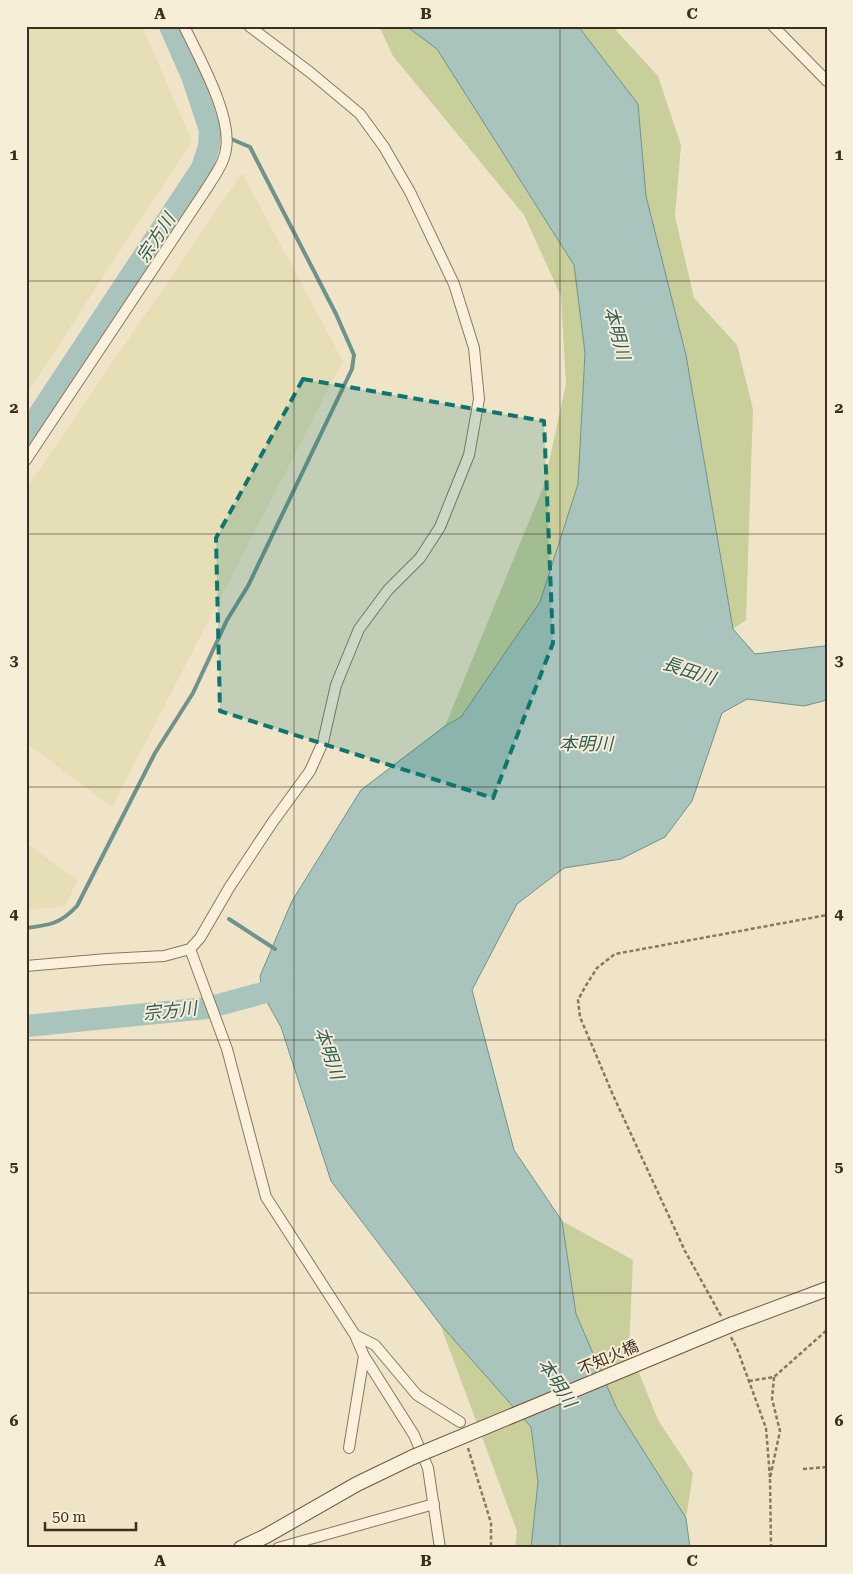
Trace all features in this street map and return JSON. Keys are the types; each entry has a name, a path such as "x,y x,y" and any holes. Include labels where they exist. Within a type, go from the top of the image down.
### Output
{"main road":[{"name":"不知火橋","path":"241,1548 266,1536 357,1484 414,1457 728,1326 827,1289"}],"street":[{"path":"26,460 206,191 220,167 226,150 227,128 220,105 184,26"},
{"path":"26,966 164,956 190,949 200,938 229,888 272,823 310,771 323,742 336,685 359,629 388,590 420,558 440,527 469,455 479,399 474,348 454,284 410,192 384,147 360,114 311,73 249,26"},
{"path":"772,26 827,81"},
{"path":"190,949 227,1049 266,1197 355,1335 364,1356 414,1435 428,1468 440,1548"},
{"path":"355,1335 375,1345 417,1395 460,1422"},
{"path":"349,1448 364,1356"},
{"path":"278,1548 434,1504"},
{"path":"432,1548 436,1527"}],"path":[{"path":"771,1548 770,1478 766,1428 728,1326 685,1251 613,1095 580,1016 578,1000 584,986 597,968 615,954 827,915"},
{"path":"749,1381 774,1377 827,1330"},
{"path":"770,1478 780,1431 772,1399 774,1377"},
{"path":"460,1422 491,1523 491,1548"},
{"path":"803,1470 827,1466"}],"highlighted area":[{"path":"303,379 544,421 553,643 493,798 220,711 216,538"}],"shaded area":[{"path":"31,26 142,26 192,141 26,395 26,33"},
{"path":"242,173 343,361 112,807 26,743 26,489"},
{"path":"26,843 78,880 65,906 26,910"}],"green space":[{"path":"379,26 406,26 437,48 574,265 585,353 578,484 540,602 461,717 445,726 544,485 566,384 561,296 524,215 393,56"},
{"path":"578,26 612,26 658,76 681,145 675,216 694,298 737,345 753,409 746,620 733,629 686,355 646,196 638,104"},
{"path":"562,1221 633,1260 629,1348 658,1420 693,1473 686,1518 617,1409 576,1314"},
{"path":"440,1324 531,1427 538,1482 531,1548 515,1548 517,1531"}],"water":[{"name":"本明川","path":"406,26 578,26 638,104 646,196 686,355 733,629 755,654 827,645 827,700 804,706 747,699 722,713 692,801 665,837 621,859 564,868 517,904 472,990 514,1150 562,1221 576,1314 617,1409 686,1518 690,1548 531,1548 538,1482 531,1427 440,1324 331,1181 281,1027 262,993 260,976 292,901 361,790 445,726 461,717 540,602 578,484 585,353 574,265 437,49"}],"waterway":[{"name":"宗方川","path":"26,434 202,168 209,146 210,130 192,76 170,26"},
{"path":"26,928 54,923 65,917 77,906 155,753 193,693 227,620 248,586 352,369 354,355 336,314 250,147 210,130"},
{"path":"229,919 275,949"},
{"name":"宗方川","path":"26,1026 207,1008 292,985"}],"water label":[{"name":"長田川","path":"689,671"}]}
